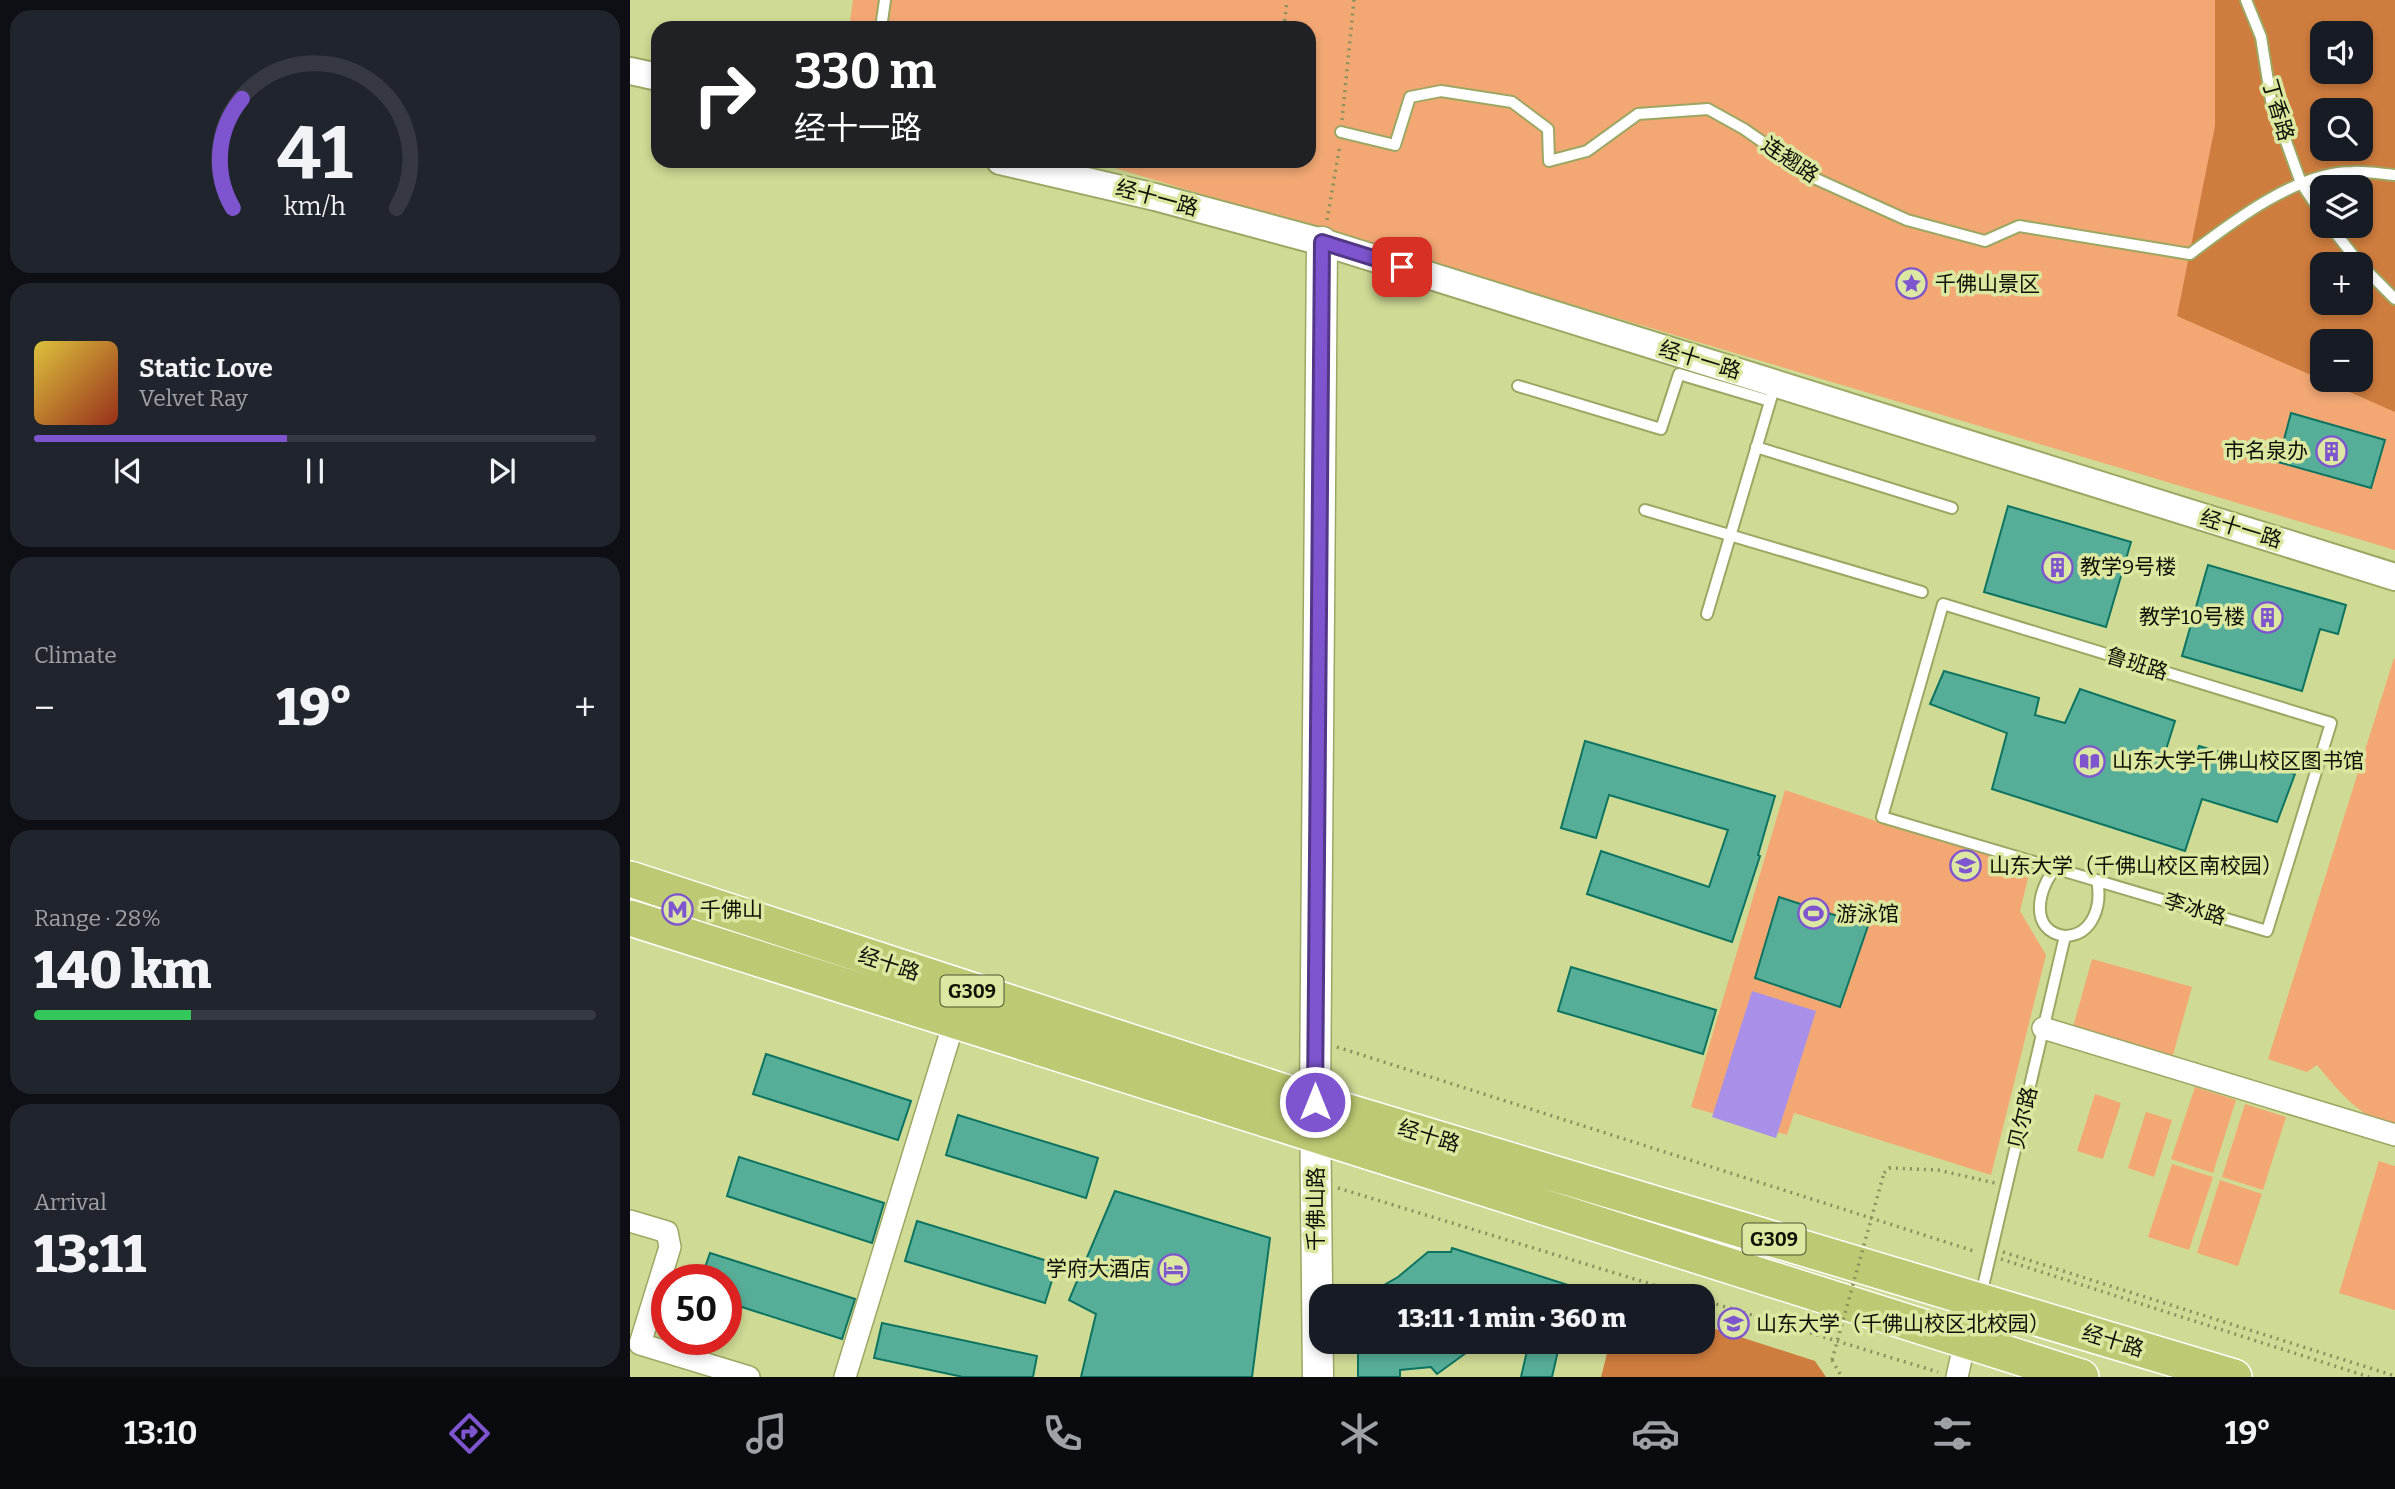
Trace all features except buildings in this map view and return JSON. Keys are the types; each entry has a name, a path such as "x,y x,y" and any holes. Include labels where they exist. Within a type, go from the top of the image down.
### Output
{"highway":[{"name":"经十路","path":"630,879 1315,1119 1965,1341 2081,1377"},
{"name":"经十路","path":"630,918 954,1022 1980,1301 2234,1377"}],"main road":[{"name":"千佛山路","path":"1318,1377 1315,1040 1322,242"}],"street":[{"path":"630,71 651,76"},
{"name":"经十一路","path":"1030,168 1155,197 1322,242 1773,392 2395,577"},
{"path":"845,1377 954,1022"},
{"path":"2043,1028 2395,1135"},
{"path":"630,1221 667,1232 670,1247 640,1343 749,1377"},
{"path":"1949,1375 1965,1341"}],"lane":[{"path":"882,21 885,0"},
{"name":"丁香路","path":"2246,0 2261,37 2271,100 2301,183 2310,196"},
{"name":"连翘路","path":"1341,132 1395,145 1410,97 1441,91 1512,102 1548,129 1549,161 1587,151 1637,114 1708,109 1744,129 1814,178 1906,220 1985,242 2019,226 2190,254 2227,226 2301,183"},
{"path":"2301,183 2350,172 2395,175"},
{"path":"2339,238 2350,252"},
{"path":"2373,278 2395,299"},
{"path":"1518,386 1661,429 1679,374 1773,392 1707,614"},
{"path":"1756,447 1952,508"},
{"path":"1644,510 1922,592"},
{"name":"鲁班路","path":"1882,817 1943,604 2331,723 2267,931"},
{"name":"李冰路","path":"1882,817 2267,931"},
{"path":"2056,868 2040,891 2039,906 2042,919 2049,929 2065,936 2083,930 2092,921 2098,908 2097,880"},
{"name":"贝尔路","path":"1980,1301 2065,936"}],"path":[{"path":"1285,21 1287,0"},
{"path":"1315,1040 1991,1253 2395,1376"},
{"path":"1842,1377 1832,1360 1884,1173 1889,1168 1925,1168 2007,1186"},
{"path":"1316,1181 1651,1284"},
{"path":"1991,1253 2369,1377"},
{"path":"1715,1304 1949,1375"}],"shaded area":[{"name":"千佛山景区","path":"853,0 2395,0 2395,550 1114,168 1316,168 1316,21 850,21"},
{"path":"2215,0 2395,0 2395,412 2349,392 2373,392 2373,329 2310,329 2310,375 2177,316 2215,126"},
{"path":"2394,658 2395,1128 2361,1110 2343,1095 2317,1065 2307,1072 2268,1059"},
{"path":"1785,790 1902,830 2031,866 2020,911 2046,955 1991,1175 1794,1113 1787,1135 1691,1107"},
{"path":"2092,959 2192,987 2173,1055 2073,1027"},
{"path":"1752,991 1816,1011 1776,1138 1712,1117"},
{"path":"2195,1087 2236,1100 2213,1173 2171,1159"},
{"path":"2095,1094 2121,1103 2103,1159 2077,1151"},
{"path":"2245,1104 2286,1117 2263,1190 2222,1177"},
{"path":"2146,1112 2172,1120 2154,1177 2128,1168"},
{"path":"2379,1161 2395,1166 2395,1310 2339,1293"},
{"path":"2172,1164 2213,1177 2189,1250 2148,1237"},
{"path":"2220,1180 2262,1194 2238,1266 2197,1253"},
{"path":"1715,1329 1815,1361 1826,1377 1601,1377 1607,1354 1715,1354"}],"place":[{"name":"千佛山景区","path":"1912,284"},
{"name":"市名泉办","path":"2331,451"},
{"name":"教学9号楼","path":"2057,567"},
{"name":"教学10号楼","path":"2268,617"},
{"name":"山东大学千佛山校区图书馆","path":"2089,761"},
{"name":"山东大学（千佛山校区南校园）","path":"1966,866"},
{"name":"千佛山","path":"677,910"},
{"name":"游泳馆","path":"1813,914"},
{"name":"学府大酒店","path":"1174,1269"},
{"name":"山东大学（千佛山校区北校园）","path":"1733,1324"}],"route":[{"path":"1315,1102 1322,242 1402,267"}]}
